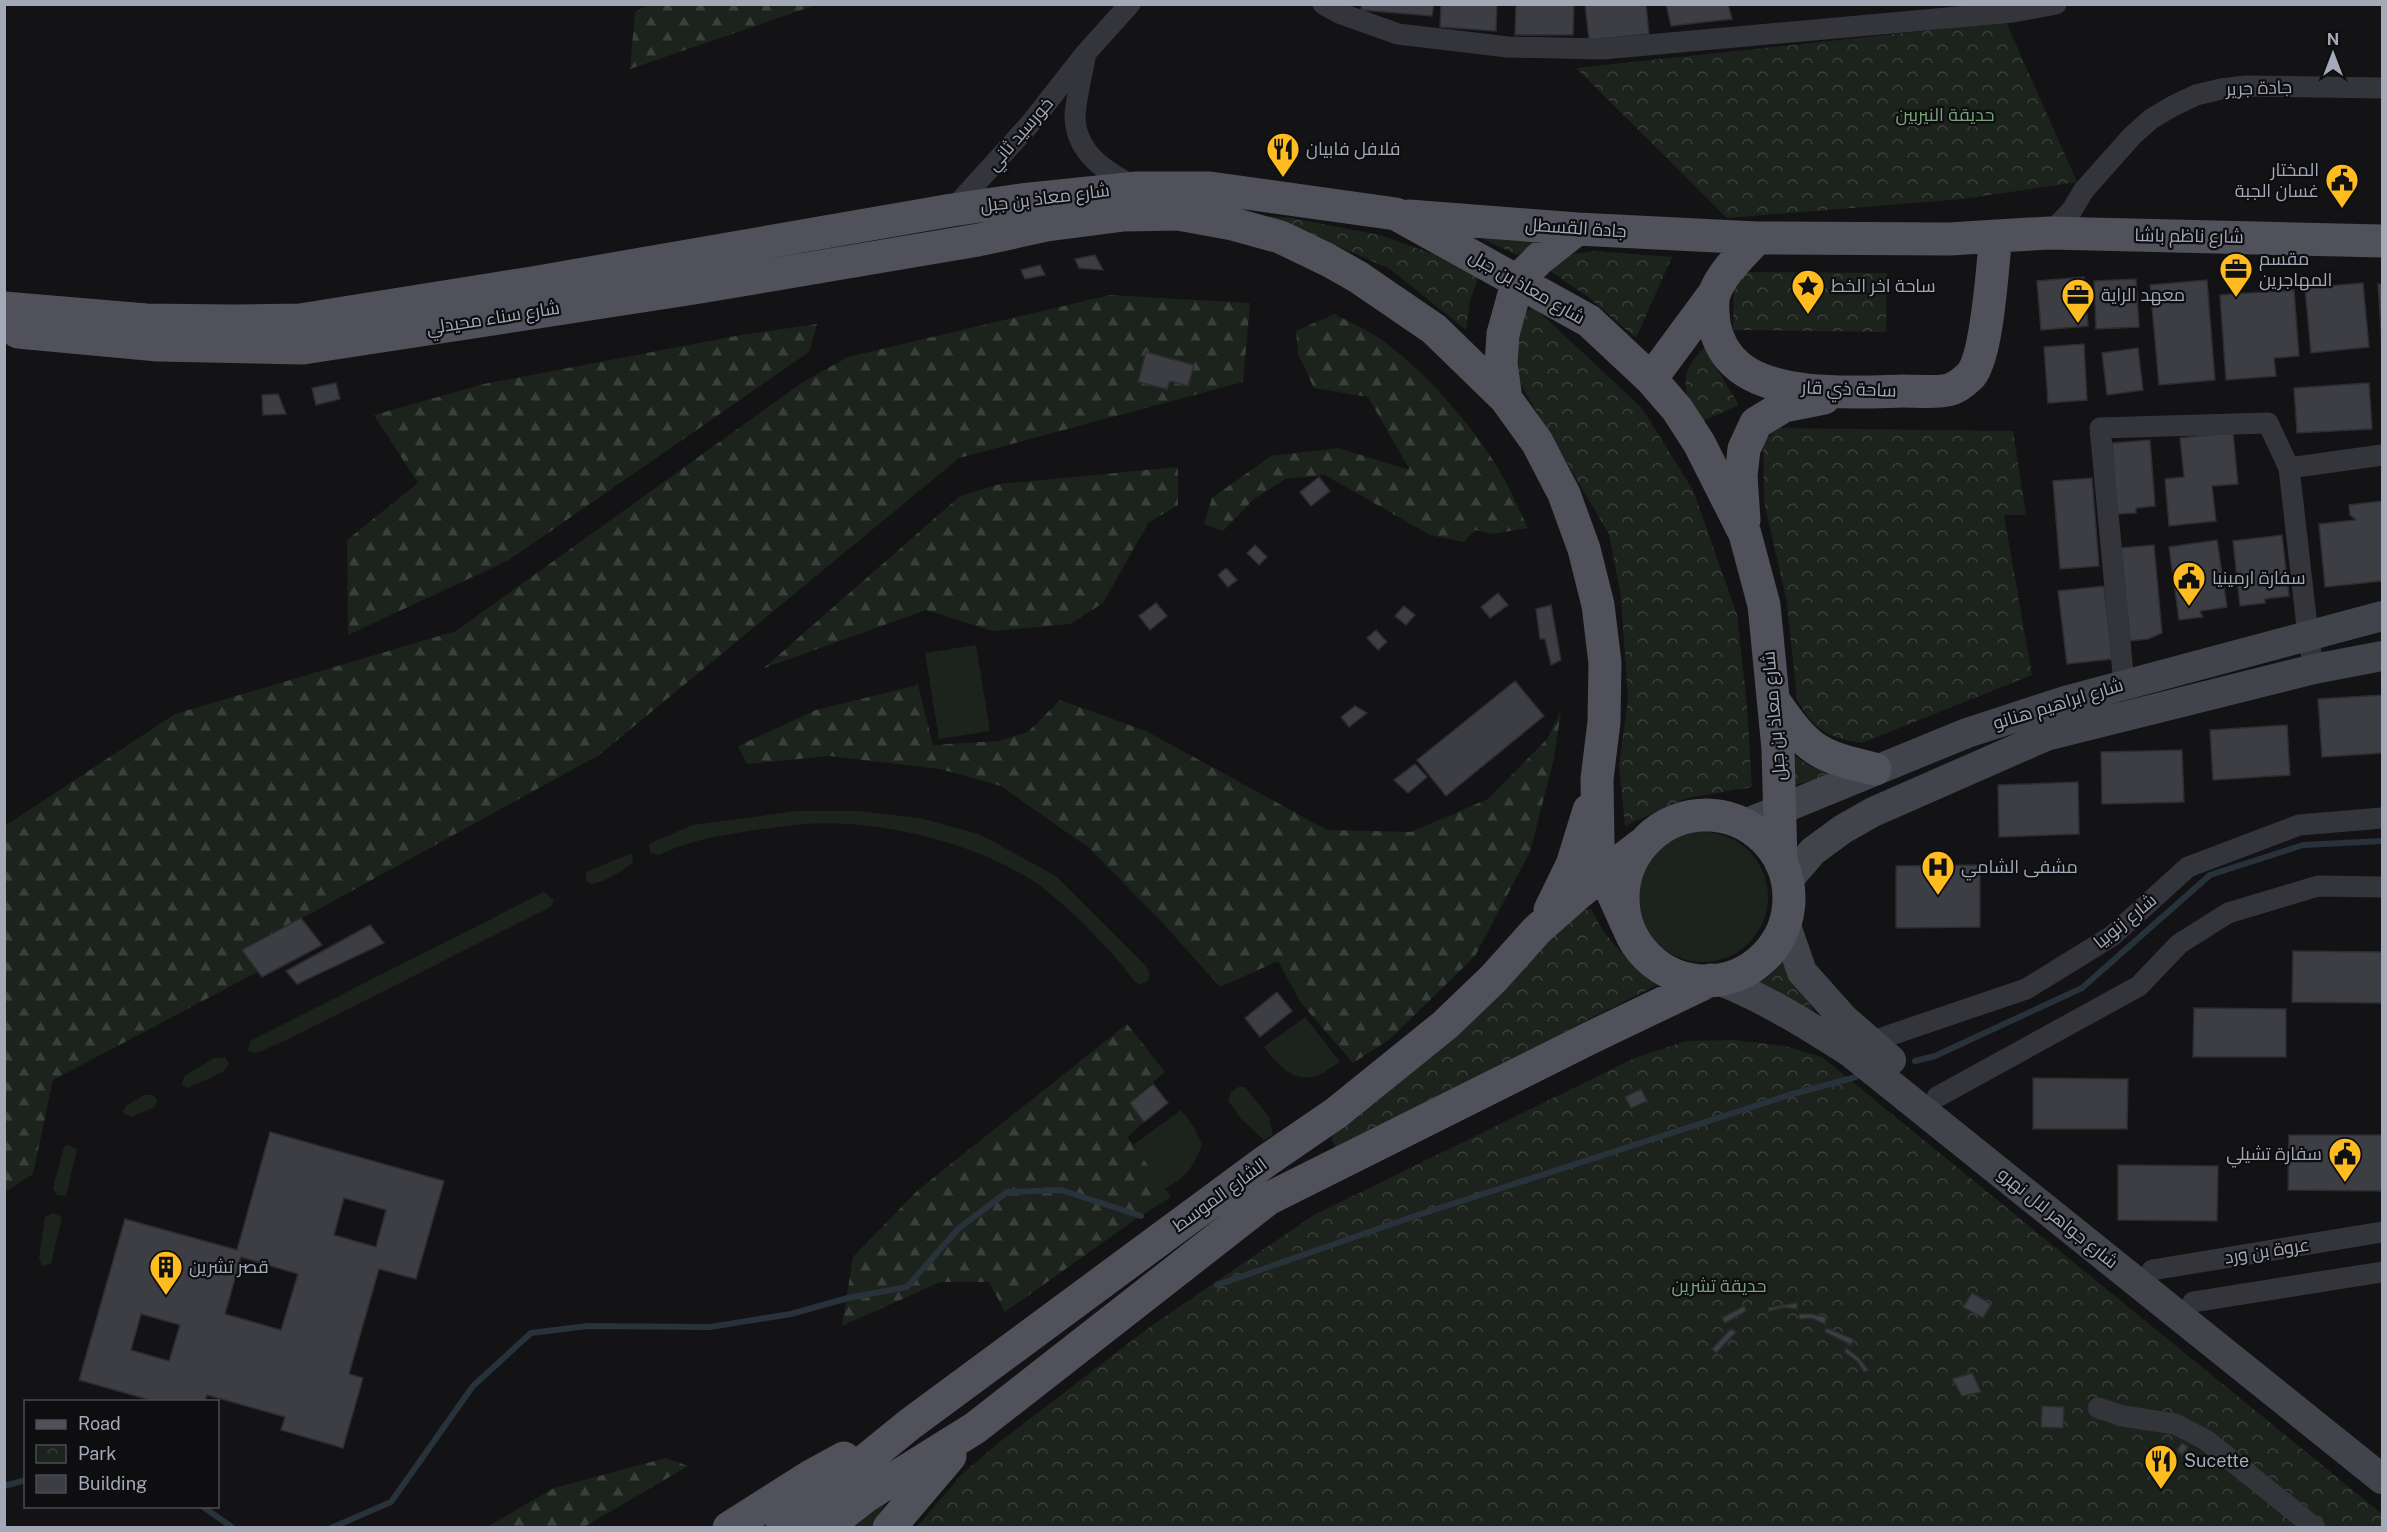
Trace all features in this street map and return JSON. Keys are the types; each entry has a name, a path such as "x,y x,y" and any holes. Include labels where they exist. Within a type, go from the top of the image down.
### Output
{"main road":[{"name":"شارع معاذ بن جبل","path":"952,210 1137,188 1210,188 1396,214 1588,321 1651,379 1677,409 1699,443 1745,534 1764,605 1774,701 1784,872"},
{"name":"شارع سناء محيدلي","path":"4,308 146,320 300,320 544,281 952,210"},
{"name":"شارع معاذ بن جبل","path":"978,240 1047,225 1124,215 1178,214 1233,224 1280,237 1358,277 1434,328 1506,399 1537,442 1564,494 1584,549 1598,605 1605,663 1604,722 1597,780 1596,822 1604,874 1628,927"},
{"name":"جادة القسطل","path":"1396,214 1577,229 1757,238"},
{"path":"1506,399 1501,363 1503,334 1518,280 1539,259 1577,229"},
{"name":"شارع ناظم باشا","path":"1995,236 2050,233 2382,241"},
{"path":"1651,379 1713,295 1721,278 1757,238 1950,239 1995,236"},
{"name":"ساحة ذي قار","path":"1713,295 1716,333 1725,352 1739,366 1756,377 1802,389 1848,393 1948,390 1967,379 1977,364 1989,305 1995,236"},
{"name":"شارع سناء محيدلي","path":"4,331 158,345 303,348 694,288 978,240"},
{"path":"1745,534 1741,476 1744,449 1756,423 1784,406 1848,393"},
{"name":"شارع ابراهيم هنانو","path":"1745,824 1967,733 2124,684 2382,616"},
{"name":"شارع ابراهيم هنانو","path":"1784,872 1843,829 1873,813 2046,736 2314,669 2382,656"},
{"path":"1774,701 1797,735 1818,752 1842,762 1875,770"},
{"path":"1537,930 1553,906 1572,865 1597,780"},
{"path":"1701,815 1724,817 1745,824 1760,834 1772,848 1784,872 1789,902 1785,923 1774,945 1757,963 1735,975 1714,980 1685,978 1660,968 1641,950 1628,927 1623,906 1623,884 1630,863 1641,845 1658,829 1678,819 1701,815"},
{"name":"الشارع الموسط","path":"782,1527 910,1424 1266,1161 1336,1113 1446,1025 1493,979 1537,930 1641,845"},
{"name":"شارع جواهر لال نهرو","path":"1785,923 1802,972 1844,1019 1937,1097 2382,1454"},
{"name":"الشارع الموسط","path":"825,1527 866,1496 975,1428 1268,1199 1590,1038 1714,980"},
{"name":"شارع جواهر لال نهرو","path":"1714,980 1744,990 1784,1011 1850,1052 2382,1479"},
{"path":"729,1527 811,1476 910,1424"},
{"path":"889,1527 975,1428"}],"street":[{"name":"خورسيد ثاني","path":"952,210 1030,124 1085,54 1130,4"},
{"path":"1323,4 1339,13 1398,34 1508,47 1603,49 2013,12 2056,4"},
{"name":"خورسيد ثاني","path":"1085,54 1075,116 1077,130 1084,147 1093,160 1110,174 1137,188"},
{"name":"جادة جرير","path":"2050,233 2072,210 2084,190 2132,136 2151,119 2196,95 2221,88 2246,86 2382,88"},
{"path":"2124,684 2100,428 2268,423 2289,468 2314,669"},
{"path":"2289,468 2382,454"},
{"name":"شارع زنوبيا","path":"1870,1041 2026,989 2112,936 2188,867 2299,825 2382,818"},
{"path":"1937,1097 2139,986 2179,944 2228,913 2319,886 2382,887"},
{"name":"عروة بن ورد","path":"2152,1270 2382,1232"},
{"path":"2193,1302 2382,1272"},
{"path":"2098,1408 2123,1416 2175,1424 2206,1440 2315,1527"}],"green space":[{"path":"647,5 816,5 630,69 635,12"},
{"name":"حديقة النيربين","path":"2006,22 2077,182 1963,199 1727,218 1576,68"},
{"path":"1246,215 1292,218 1380,235 1481,271 1470,301 1466,330 1390,269 1303,231"},
{"path":"1477,236 1539,242 1517,255"},
{"path":"1595,251 1672,257 1636,338 1587,296 1544,267 1566,255"},
{"path":"1734,272 1887,273 1886,332 1733,330"},
{"path":"1110,295 1250,303 1243,382 959,458 599,755 255,944 269,966 53,1080 33,1174 5,1192 5,826 175,714 456,631 803,382 848,357"},
{"path":"1534,307 1642,408 1693,490 1737,615 1747,705 1752,787 1687,798 1625,826 1619,765 1628,699 1621,597 1609,534 1512,370 1515,318"},
{"path":"1334,314 1379,338 1413,366 1445,398 1488,452 1507,484 1528,528 1492,534 1475,530 1464,542 1430,535 1325,475 1285,479 1254,499 1223,531 1204,524 1212,498 1271,456 1338,448 1410,470 1368,397 1314,388 1298,354 1296,331"},
{"path":"817,324 809,352 509,560 348,635 347,540 418,483 374,415 484,384 741,335"},
{"path":"1704,348 1739,405 1700,422 1685,384 1689,367"},
{"path":"1778,428 2013,431 2026,515 2004,515 2032,675 1862,743 1831,735 1816,725 1797,699 1787,603 1764,501 1763,442"},
{"path":"1178,467 1178,505 1148,523 1103,603 1070,624 993,631 926,610 764,668 960,496 1000,484"},
{"path":"976,645 990,731 939,739 925,653"},
{"path":"918,685 933,745 999,741 1028,732 1060,700 1146,731 1327,830 1411,832 1488,799 1547,739 1561,711 1554,758 1530,852 1475,956 1390,1039 1353,1063 1301,1003 1278,961 1220,987 1159,919 1089,848 1001,786 940,769 829,756 747,764 738,746 816,710"},
{"path":"1789,753 1812,767 1839,773 1795,785"},
{"path":"797,811 859,811 920,818 979,834 1056,876 1146,966 1150,974 1148,981 1139,985 1119,961 1062,904 1019,872 961,847 929,838 897,830 865,826 805,824 718,836 682,845 659,855 650,853 649,844 692,825"},
{"path":"1703,832 1728,837 1749,851 1763,872 1768,897 1763,922 1749,943 1728,957 1703,962 1678,957 1657,943 1643,922 1638,897 1643,872 1657,851 1678,837"},
{"path":"632,853 633,862 613,876 590,884 586,880 586,872"},
{"path":"544,892 554,900 551,907 284,1041 257,1053 248,1051 250,1041"},
{"path":"1591,909 1620,951 1659,984 1336,1147 1332,1140 1334,1130 1576,912"},
{"path":"1780,957 1815,1013 1754,984 1771,975"},
{"path":"1305,1017 1340,1062 1322,1074 1311,1077 1302,1077 1287,1071 1264,1047"},
{"path":"1127,1024 1165,1072 1130,1102 1144,1122 1127,1137 1171,1197 1136,1219 1005,1312 989,1282 940,1282 842,1326 853,1257 918,1190"},
{"name":"حديقة تشرين","path":"1735,1040 1785,1046 1822,1057 2382,1514 2382,1528 916,1528 961,1475 997,1444 1151,1326 1314,1215 1635,1058 1686,1041"},
{"path":"225,1057 229,1064 223,1072 188,1088 182,1085 184,1076 214,1058"},
{"path":"1238,1087 1245,1087 1269,1117 1273,1135 1264,1140 1240,1118 1228,1100 1231,1092"},
{"path":"144,1095 153,1095 157,1100 155,1107 132,1117 124,1114 126,1106"},
{"path":"1181,1110 1193,1126 1202,1144 1188,1171 1165,1189 1133,1145"},
{"path":"67,1145 77,1149 66,1196 57,1195 53,1188 64,1147"},
{"path":"53,1213 62,1217 51,1264 42,1266 39,1258 45,1217"},
{"path":"666,1458 688,1466 584,1527 487,1527 554,1488"},
{"path":"890,1497 871,1527 843,1527"}],"building":[{"path":"1362,4 1434,4 1432,16 1361,10"},
{"path":"1441,4 1497,4 1496,31 1440,27"},
{"path":"1516,4 1574,4 1573,35 1515,35"},
{"path":"1585,4 1646,4 1649,34 1589,40"},
{"path":"1666,4 1728,4 1732,19 1671,26"},
{"path":"1095,255 1103,270 1079,268 1075,259"},
{"path":"1040,265 1045,275 1025,279 1021,270"},
{"path":"2084,277 2088,326 2041,330 2037,281"},
{"path":"2136,279 2139,327 2096,329 2094,281"},
{"path":"2207,280 2215,380 2159,385 2150,285"},
{"path":"2363,283 2369,347 2311,353 2305,288"},
{"path":"2378,284 2382,284 2382,343"},
{"path":"2294,290 2299,356 2274,358 2276,376 2226,380 2220,295"},
{"path":"2084,344 2087,400 2048,403 2044,347"},
{"path":"2138,348 2143,390 2107,395 2102,353"},
{"path":"1146,352 1194,365 1188,386 1170,381 1167,389 1138,382"},
{"path":"336,383 340,399 316,405 312,388"},
{"path":"2369,383 2372,429 2297,433 2294,388"},
{"path":"278,394 286,414 263,415 262,395"},
{"path":"2233,432 2238,484 2212,486 2216,521 2169,526 2165,479 2184,477 2180,438"},
{"path":"2150,440 2155,506 2136,508 2136,513 2117,514 2112,443"},
{"path":"1319,477 1330,491 1311,506 1300,492"},
{"path":"2092,478 2099,566 2060,569 2053,481"},
{"path":"2382,501 2382,581 2325,587 2319,524 2356,520 2350,515 2349,505"},
{"path":"2282,535 2289,596 2265,599 2265,603 2240,606 2233,541"},
{"path":"2217,540 2227,607 2200,611 2203,617 2179,620 2169,547"},
{"path":"1255,545 1267,557 1259,565 1247,553"},
{"path":"2154,545 2162,633 2148,639 2130,641 2121,548"},
{"path":"1226,568 1237,580 1228,587 1218,575"},
{"path":"2104,586 2112,659 2067,664 2058,591"},
{"path":"1498,593 1508,605 1490,618 1481,607"},
{"path":"1156,603 1167,616 1150,630 1139,616"},
{"path":"1551,605 1561,660 1551,665 1545,639 1540,639 1536,609"},
{"path":"1404,606 1415,615 1406,625 1395,616"},
{"path":"1376,630 1387,642 1378,650 1367,638"},
{"path":"1515,681 1544,716 1446,796 1417,760"},
{"path":"2382,695 2382,753 2322,757 2318,699"},
{"path":"1355,706 1367,713 1349,727 1341,717"},
{"path":"2287,725 2290,775 2213,780 2210,730"},
{"path":"2182,750 2184,802 2102,804 2101,752"},
{"path":"1415,764 1427,777 1408,793 1394,780"},
{"path":"2078,782 2079,834 1999,837 1998,785"},
{"name":"مشفى الشامي","path":"1980,865 1980,927 1896,928 1896,866"},
{"path":"301,918 322,945 262,977 242,950"},
{"path":"370,925 384,943 297,984 286,971"},
{"path":"2293,951 2382,952 2382,1003 2292,1002"},
{"path":"1277,992 1292,1011 1260,1037 1245,1018"},
{"path":"2194,1008 2286,1009 2286,1057 2193,1057"},
{"path":"2033,1078 2128,1079 2127,1129 2033,1129"},
{"path":"1153,1084 1168,1103 1144,1122 1130,1103"},
{"path":"1641,1089 1647,1101 1631,1108 1625,1097"},
{"name":"قصر تشرين","path":"270,1132 444,1181 416,1279 379,1269 349,1374 363,1378 343,1448 281,1430 285,1417 207,1395 206,1400 150,1400 79,1380 125,1219 237,1250","holes":["344,1198 386,1210 376,1247 334,1235","241,1257 298,1274 281,1330 225,1314","141,1314 180,1325 169,1361 131,1350"]},
{"path":"2289,1135 2382,1135 2382,1191 2288,1190"},
{"path":"2118,1165 2218,1166 2217,1221 2118,1220"},
{"path":"1972,1293 1991,1304 1983,1318 1963,1307"},
{"path":"1797,1303 1797,1309 1784,1307 1769,1311 1768,1308"},
{"path":"1744,1306 1746,1311 1725,1323 1722,1318"},
{"path":"1799,1314 1826,1317 1825,1324 1811,1318 1799,1319"},
{"path":"1826,1328 1853,1339 1851,1345 1825,1332"},
{"path":"1731,1329 1736,1332 1716,1353 1712,1349"},
{"path":"1846,1348 1859,1358 1868,1370 1864,1372 1858,1362 1845,1352"},
{"path":"1972,1373 1981,1392 1962,1396 1952,1379"},
{"path":"2042,1406 2064,1407 2063,1428 2041,1427"},
{"path":"2182,1443 2188,1447 2182,1455 2177,1450"}],"waterway":[{"path":"1915,1061 1935,1056 2082,988 2210,875 2303,845 2382,841"},
{"path":"1217,1285 1412,1217 1789,1095 1856,1077"},
{"path":"331,1528 391,1502 473,1386 531,1333 587,1326 710,1327 791,1314 848,1298 907,1287 958,1229 1007,1192 1061,1190 1141,1216"},
{"path":"4,1486 24,1481"},
{"path":"205,1508 233,1528"}],"place":[{"name":"فلافل فابيان","path":"1283,178"},
{"name":"المختار غسان الجبة","path":"2342,209"},
{"name":"مقسم المهاجرين","path":"2236,298"},
{"name":"ساحة اخر الخط","path":"1808,315"},
{"name":"معهد الراية","path":"2078,324"},
{"name":"سفارة ارمينيا","path":"2189,607"},
{"name":"مشفى الشامي","path":"1938,896"},
{"name":"سفارة تشيلي","path":"2345,1183"},
{"name":"قصر تشرين","path":"166,1296"},
{"name":"Sucette","path":"2161,1490"}]}
